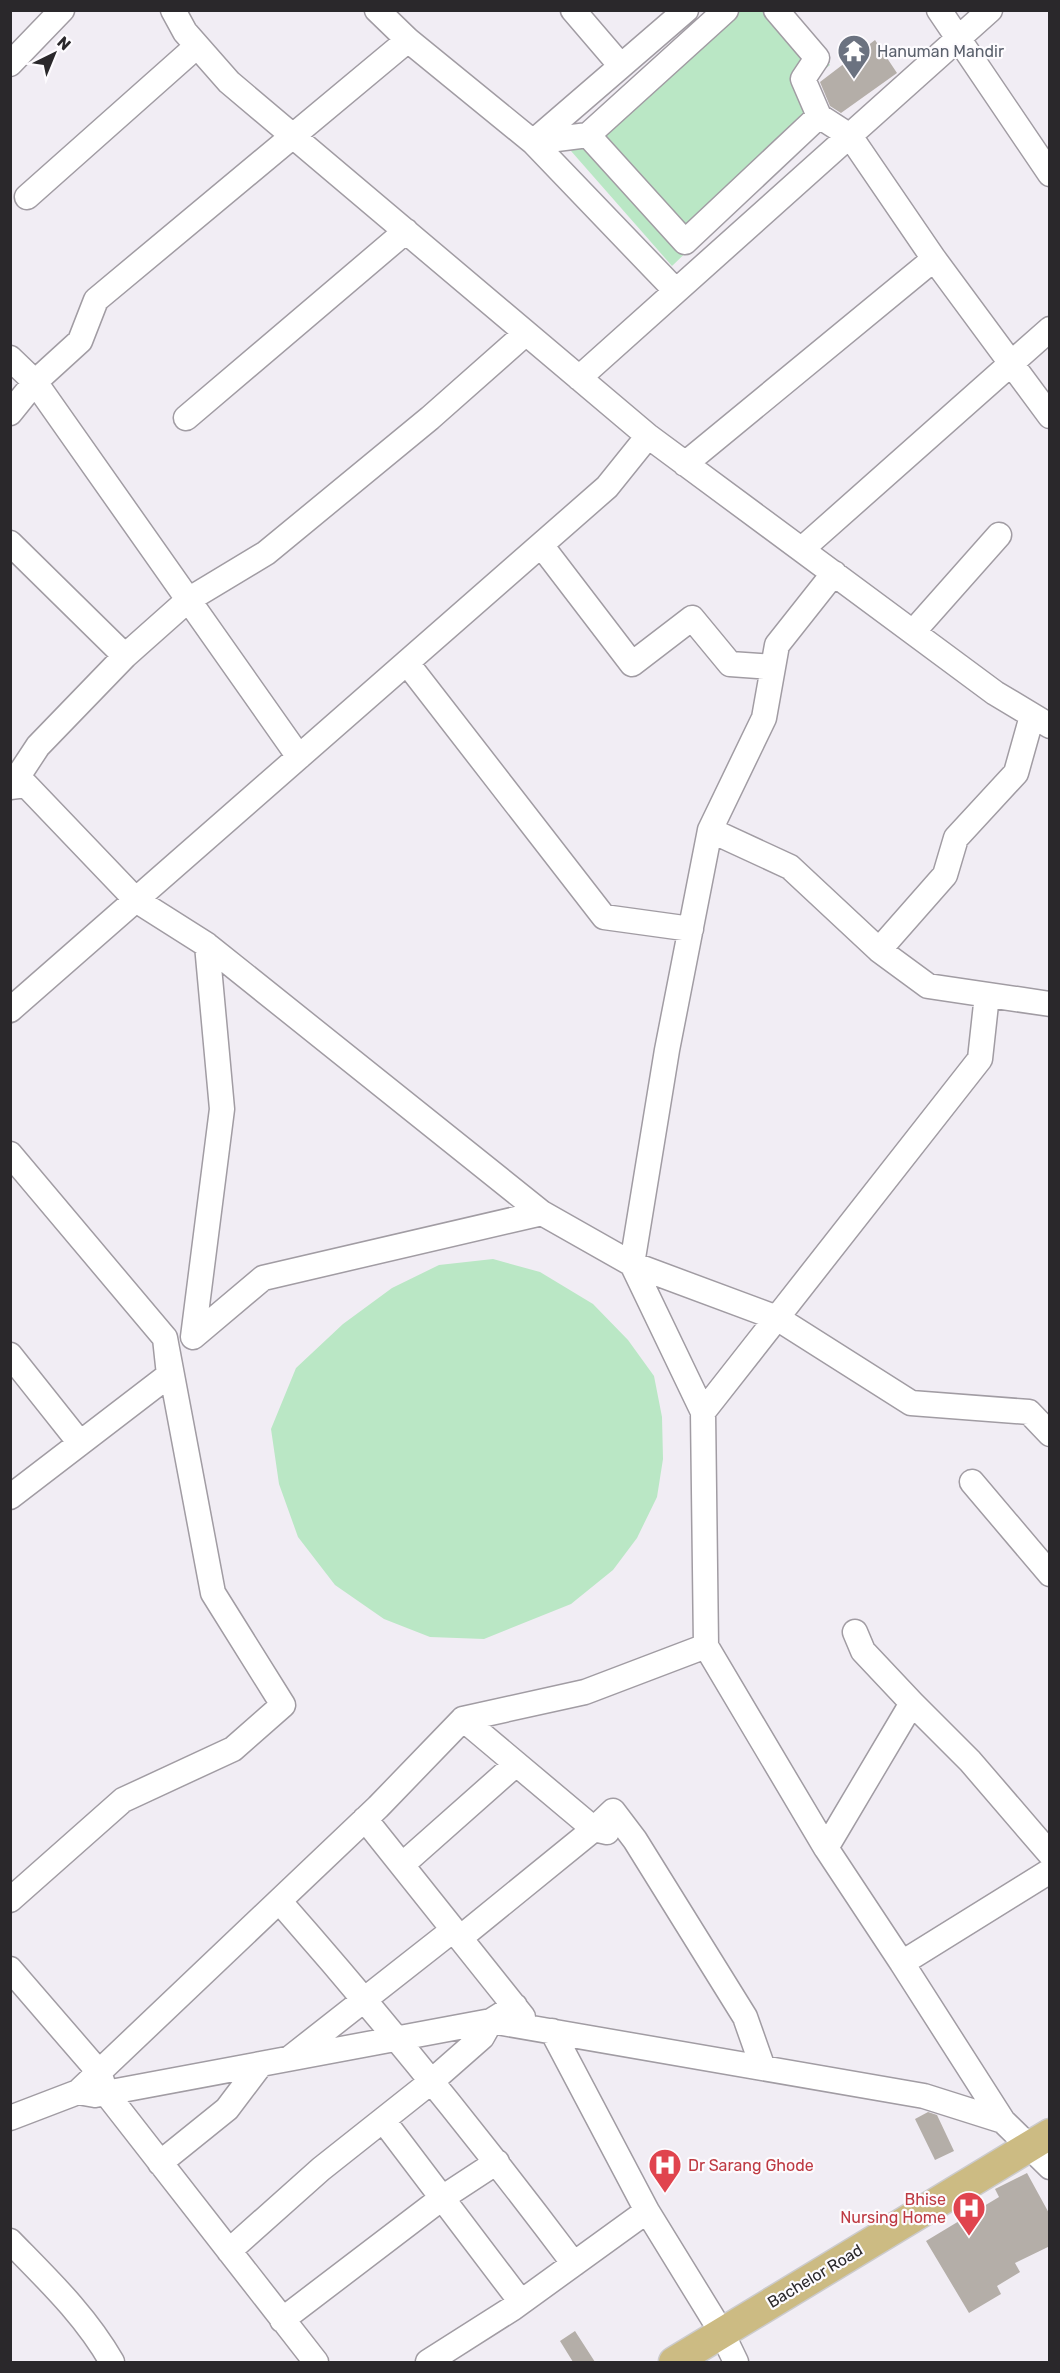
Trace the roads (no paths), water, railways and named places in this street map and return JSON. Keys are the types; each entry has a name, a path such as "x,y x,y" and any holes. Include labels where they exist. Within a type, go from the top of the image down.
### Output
{"main road":[{"name":"Bachelor Road","path":"674,2362 1038,2141"}],"street":[{"path":"10,64 62,10"},
{"path":"173,10 185,32 229,82 648,436 995,693 1041,721 1016,773 956,838 945,875 879,950"},
{"path":"377,10 408,40 533,142 676,291"},
{"path":"573,10 621,66"},
{"path":"533,142 686,10"},
{"path":"533,142 588,135 726,10"},
{"path":"776,10 817,58 802,79 819,116 850,136 934,259 1050,416"},
{"path":"939,10 1050,174"},
{"path":"579,378 990,10"},
{"path":"10,413 35,382 80,341 96,300 294,138 408,40"},
{"path":"27,197 197,46"},
{"path":"676,291 685,242 819,116"},
{"path":"588,135 685,242"},
{"path":"186,418 406,231"},
{"path":"685,464 934,259"},
{"path":"802,549 1050,329"},
{"path":"526,333 430,418 266,553 188,600 125,656 38,746 10,787 26,785 136,900 207,945 542,1213 632,1264 777,1318 911,1403 1029,1412 1050,1434"},
{"path":"10,358 35,382 299,757"},
{"path":"10,1010 607,487 648,436"},
{"path":"913,632 999,535"},
{"path":"10,543 125,656"},
{"path":"542,545 632,664 692,618 730,664 773,667"},
{"path":"834,573 777,645 764,718 710,830 667,1050 632,1264 703,1413 706,1646 826,1848 903,1963 1003,2121"},
{"path":"407,663 604,917 691,929"},
{"path":"710,830 790,867 879,950 928,986 1050,1004"},
{"path":"207,945 222,1109 193,1337 263,1278 542,1213"},
{"path":"703,1413 980,1059 987,995"},
{"path":"10,1900 123,1800 233,1749 283,1705 213,1593 165,1338 12,1160"},
{"path":"10,1497 169,1375 165,1338"},
{"path":"10,1355 80,1443"},
{"path":"972,1482 1050,1574"},
{"path":"855,1632 863,1651 970,1761 1050,1854"},
{"path":"103,2082 462,1719 585,1692 706,1646"},
{"path":"826,1848 912,1703"},
{"path":"462,1719 594,1829"},
{"path":"402,1865 516,1764"},
{"path":"288,2059 365,1999 456,1934 594,1829 614,1811 635,1840 745,2017 764,2068"},
{"path":"365,1819 514,2006 542,2029 647,2211 722,2333 736,2362"},
{"path":"903,1963 1050,1871"},
{"path":"280,1902 399,2040 497,2162 574,2264"},
{"path":"10,1969 103,2082 160,2163 316,2362"},
{"path":"229,2251 321,2169 432,2081 482,2037 491,2021 514,2006"},
{"path":"10,2118 103,2082 261,2064 491,2021 924,2096 1003,2121 1038,2141 1050,2167"},
{"path":"160,2163 226,2109 261,2064"},
{"path":"382,2120 521,2302"},
{"path":"282,2320 442,2198 497,2162"},
{"path":"428,2362 521,2302 647,2211"},
{"path":"10,2241 73,2305 96,2334 112,2362"}],"place":[{"name":"Hanuman Mandir","path":"854,80"},
{"name":"Dr Sarang Ghode","path":"665,2194"},
{"name":"Bhise Nursing Home","path":"969,2237"}]}
